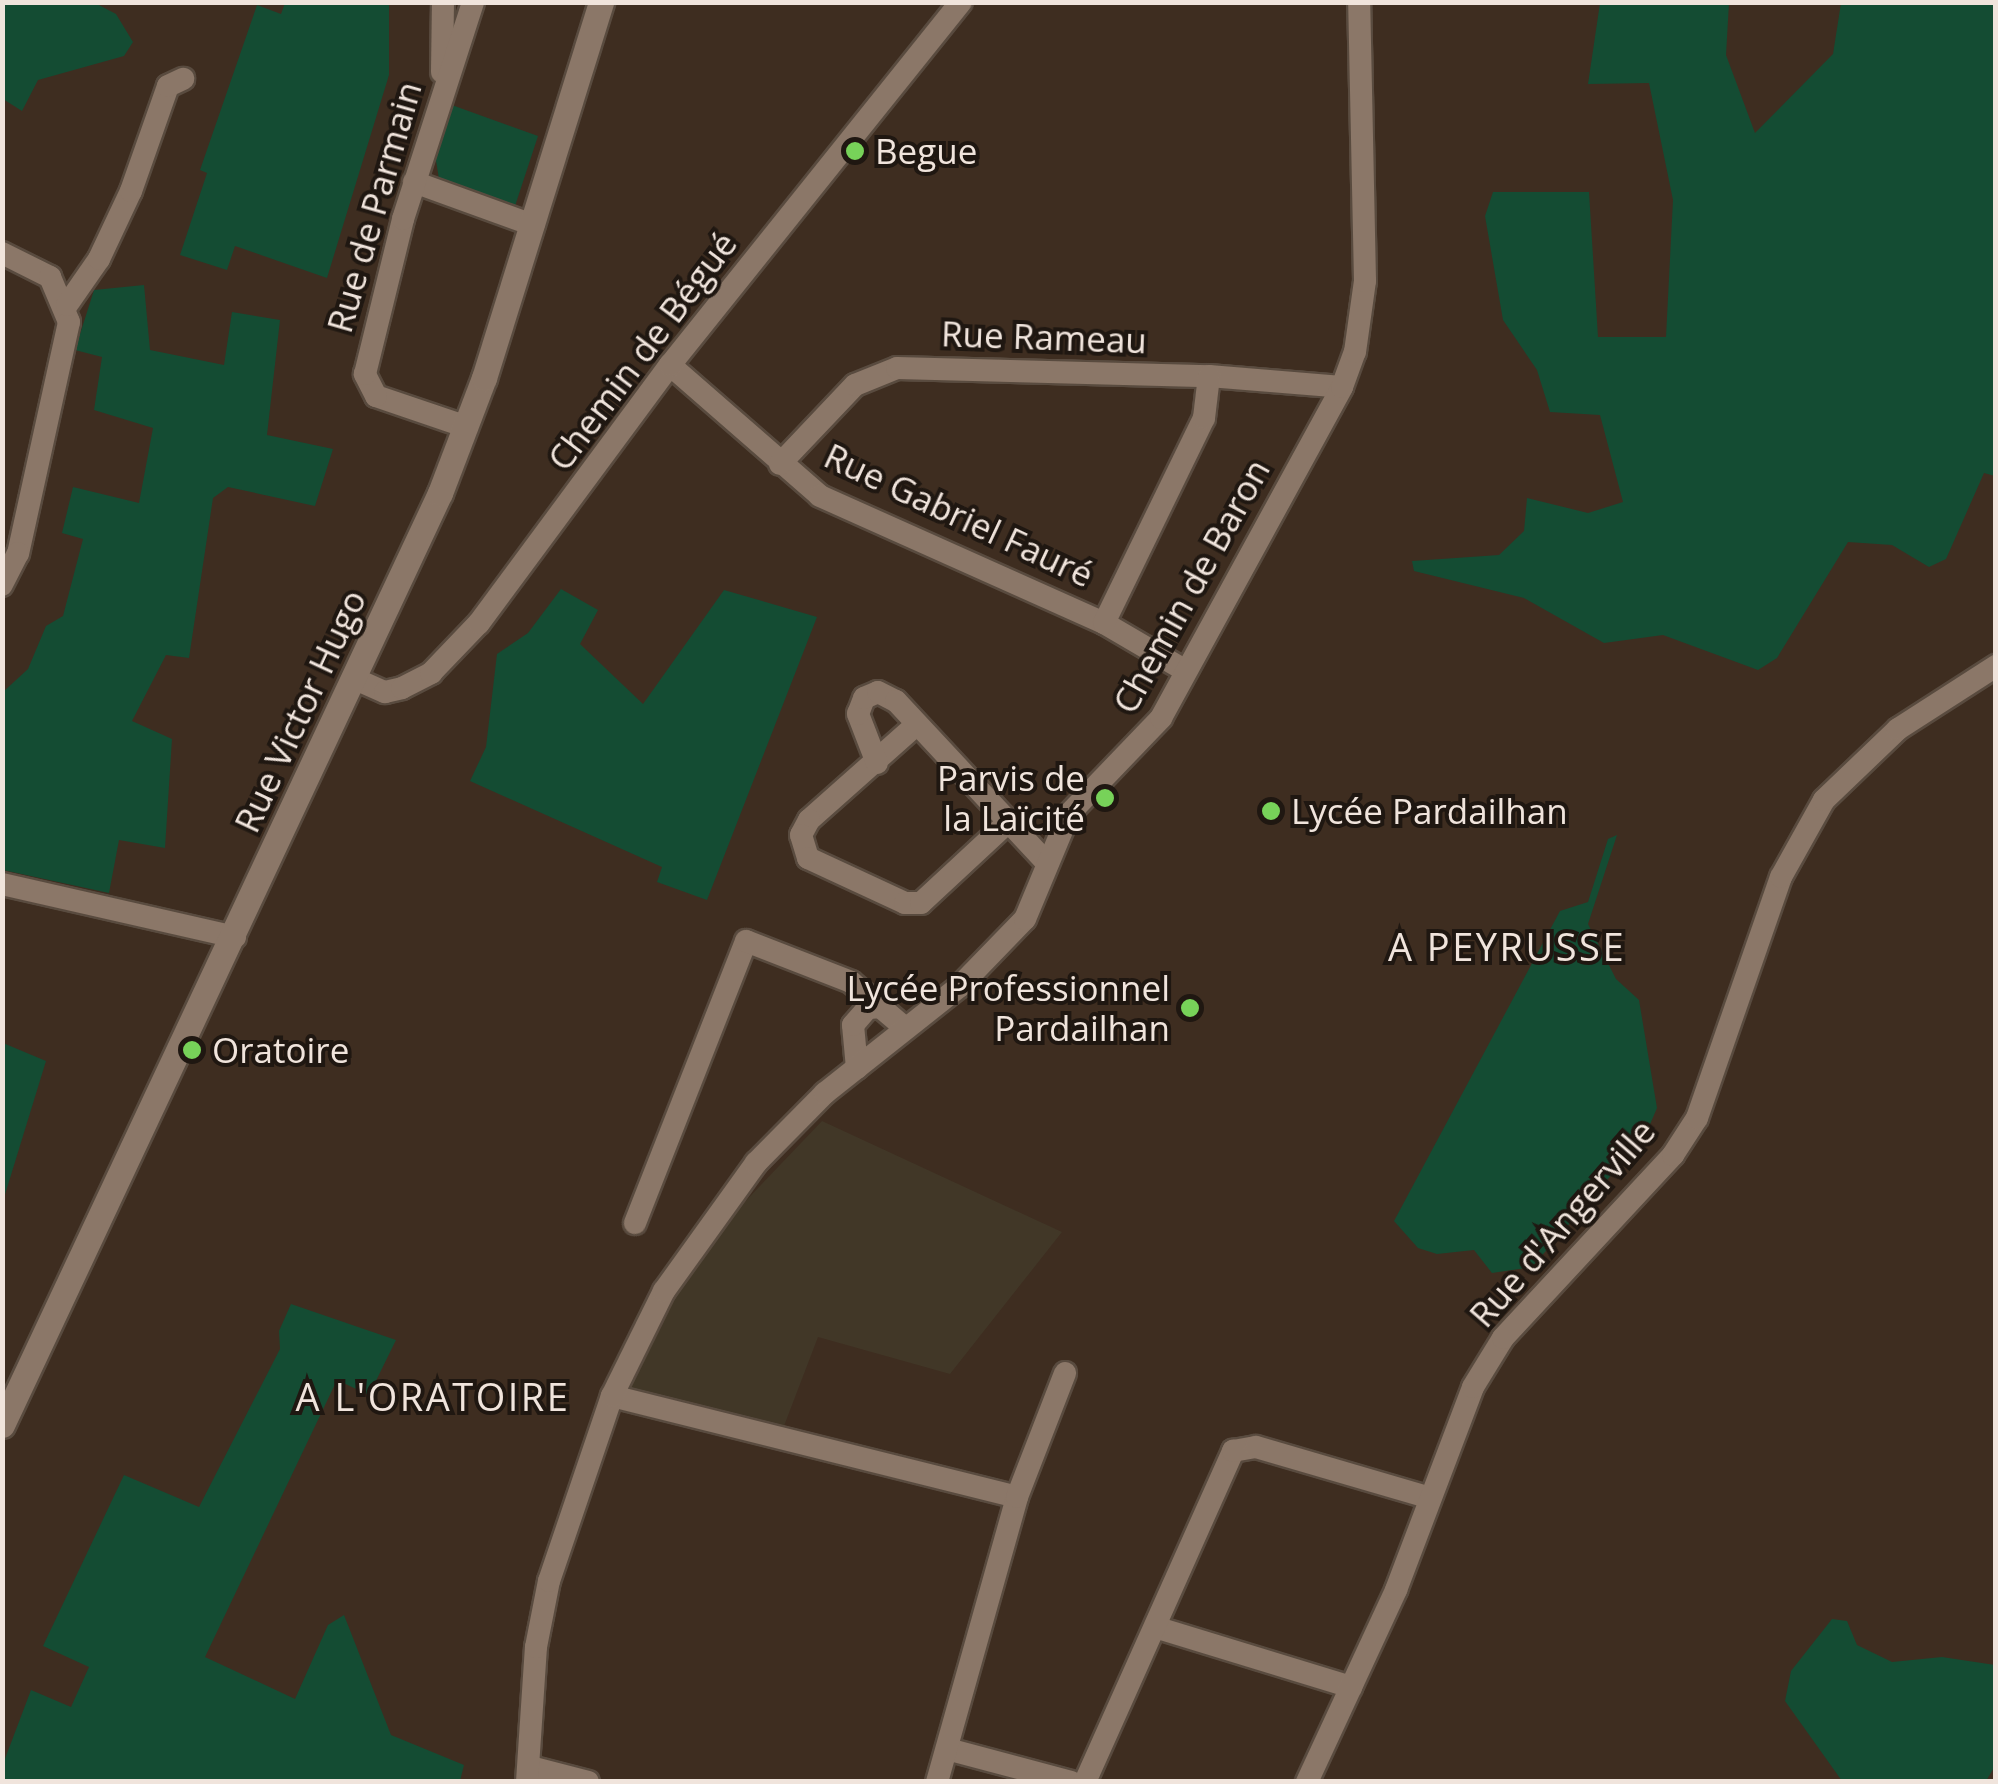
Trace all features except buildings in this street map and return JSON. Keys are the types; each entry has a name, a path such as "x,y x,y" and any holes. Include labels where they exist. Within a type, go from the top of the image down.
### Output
{"main road":[{"name":"Rue Victor Hugo","path":"2,1425 235,937 467,427 602,2"}],"street":[{"path":"442,90 443,2"},
{"name":"Rue de Parmain","path":"467,427 386,401 367,382 369,352 414,182 473,2"},
{"name":"Chemin de Bégué","path":"353,678 385,692 430,673 490,610 670,365 961,2"},
{"name":"Chemin de Baron","path":"529,1774 536,1647 549,1581 612,1396 664,1291 730,1192 857,1068 1000,948 1034,902 1070,814 1144,742 1342,387 1355,352 1365,281 1358,2"},
{"path":"2,585 18,553 67,341 67,305 99,259 131,191 168,86 183,79"},
{"path":"414,182 533,225"},
{"path":"2,252 38,268 67,305"},
{"name":"Rue Gabriel Fauré","path":"670,365 780,464 847,509 1104,623 1186,671"},
{"name":"Rue Rameau","path":"780,464 856,386 897,368 1209,376 1342,387"},
{"path":"1104,623 1204,418 1209,376"},
{"name":"Rue d'Angerville","path":"1306,1782 1396,1590 1427,1497 1473,1386 1503,1338 1673,1154 1697,1118 1781,878 1824,800 1898,730 1996,666"},
{"path":"877,763 858,714 864,698 886,693 1006,825 1047,863"},
{"path":"916,725 804,826 803,848 819,866 905,902 921,902 1006,825"},
{"path":"2,884 235,937"},
{"path":"635,1222 746,941 851,982 904,1028"},
{"path":"857,1068 853,1025 868,1008 883,1006"},
{"path":"937,1782 951,1750 1017,1497 1065,1373"},
{"path":"612,1396 1017,1497"},
{"path":"1085,1782 1158,1628 1233,1452 1256,1447 1427,1497"},
{"path":"1158,1628 1352,1687"},
{"path":"951,1750 1024,1776 1071,1782"},
{"path":"529,1774 588,1782"}],"shaded area":[{"path":"822,1121 1062,1232 950,1374 818,1337 784,1426 628,1392 680,1289 735,1212"}],"green space":[{"path":"2,3 95,3 116,14 133,42 124,56 38,80 22,111 3,99"},
{"path":"285,3 389,3 389,75 327,278 235,246 227,270 180,255 207,173 200,170 257,5 281,14"},
{"path":"1600,3 1729,3 1726,55 1755,133 1833,54 1841,3 1995,3 1995,476 1984,473 1946,559 1929,567 1892,545 1848,542 1777,658 1758,670 1663,635 1604,643 1524,598 1414,571 1412,561 1499,555 1524,531 1527,498 1588,513 1623,502 1600,415 1550,412 1537,370 1503,320 1485,216 1493,192 1589,192 1598,337 1666,337 1673,200 1649,83 1588,84"},
{"path":"449,104 538,136 515,206 439,179 435,154"},
{"path":"144,285 150,350 224,365 232,312 280,320 267,435 333,449 315,506 228,487 213,498 189,658 166,655 132,721 172,739 165,848 119,840 109,893 3,870 3,692 28,669 46,626 63,616 83,539 62,533 73,487 139,503 153,428 94,410 102,357 75,350 94,290"},
{"path":"561,589 598,610 580,644 643,704 724,590 817,617 707,900 657,882 662,867 470,781 486,747 497,654 528,633"},
{"path":"1617,835 1588,924 1616,979 1639,1000 1657,1108 1645,1136 1532,1267 1492,1273 1474,1250 1437,1254 1418,1248 1394,1221 1560,911 1588,902 1608,839"},
{"path":"3,1043 46,1061 3,1201"},
{"path":"291,1304 396,1340 369,1395 337,1380 205,1657 295,1699 328,1625 344,1615 391,1735 464,1765 460,1781 3,1781 3,1764 31,1690 71,1707 89,1667 43,1646 124,1475 199,1507 280,1349 279,1331"},
{"path":"1832,1619 1847,1621 1857,1645 1892,1662 1942,1657 1995,1665 1995,1766 1986,1781 1842,1781 1785,1701 1791,1671"}],"place":[{"name":"Begue","path":"855,151"},
{"name":"Parvis de la Laïcité","path":"1105,798"},
{"name":"Lycée Pardailhan","path":"1271,811"},
{"name":"Lycée Professionnel Pardailhan","path":"1190,1008"},
{"name":"Oratoire","path":"192,1050"}],"district":[{"name":"A PEYRUSSE","path":"1507,947"},
{"name":"A L'ORATOIRE","path":"433,1397"}]}
